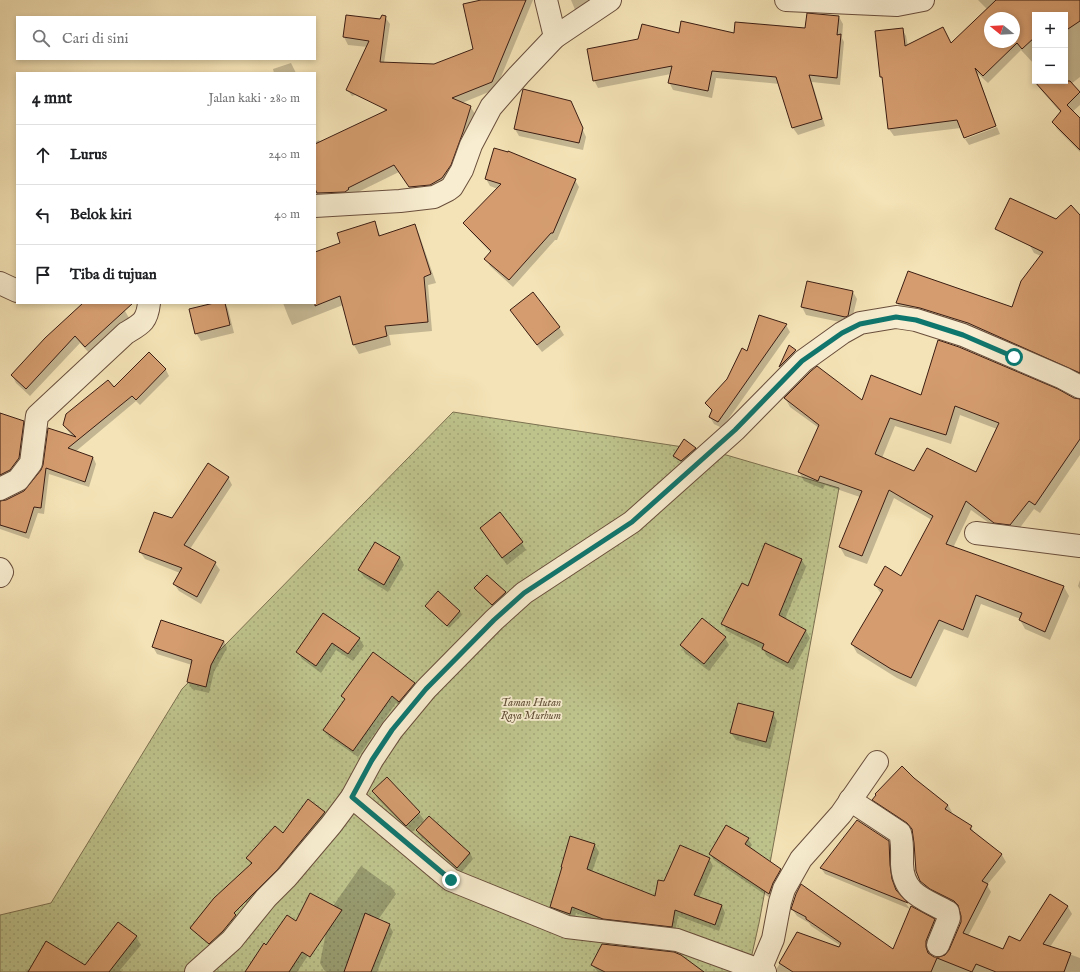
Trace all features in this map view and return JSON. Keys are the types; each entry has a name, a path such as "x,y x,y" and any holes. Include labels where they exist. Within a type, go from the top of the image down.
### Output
{"street":[{"path":"546,0 555,37"},
{"path":"316,206 400,201 434,197 448,190 452,187 462,170 471,145 491,107 518,75 555,37 610,0"},
{"path":"786,0 897,5 923,0"},
{"path":"0,283 16,291"},
{"path":"0,489 18,480 31,463 37,416 126,333 142,323 146,318 149,304"},
{"path":"196,972 232,940 266,898 331,825 352,797 372,760 392,730 426,689 494,620 524,593 632,522 735,430 802,361 842,333 860,324 878,320 896,317 916,320 963,335 1063,378 1080,387"},
{"path":"976,533 1080,546"},
{"path":"0,569 2,572 0,576"},
{"path":"352,797 451,880 567,927 676,940 763,971 773,939 784,889 802,859 828,829 877,762"},
{"path":"850,800 900,833 902,845 902,872 905,881 912,892 948,912 949,918 938,944"}],"green space":[{"name":"Taman Hutan Raya Murhum","path":"453,412 716,452 839,488 759,923 748,972 0,972 0,915 51,903 182,689"}],"building":[{"path":"481,0 526,0 492,82 452,98 471,106 451,165 442,178 430,185 409,187 394,165 348,188 349,189 345,192 317,193 316,144 387,110 346,90 369,41 343,37 346,15 380,19 382,15 386,16 380,62 434,64 473,49 463,4"},
{"path":"996,0 1080,0 1080,21 1068,29 1068,12 1032,12 1032,40 1022,49 1020,47 1020,12 984,12 984,48 1012,48 983,76 975,68 996,126 964,138 957,120 888,129 875,31 903,28 905,46 943,27 951,43"},
{"path":"807,13 839,16 837,35 841,34 837,78 809,75 822,119 792,128 776,77 712,71 708,91 668,83 672,66 593,81 587,49 638,39 642,24 679,33 681,21 734,33 735,22 805,28"},
{"path":"1068,81 1070,81 1080,92 1067,105 1080,118 1080,150 1052,122 1061,111 1037,84 1068,84"},
{"path":"523,89 571,101 583,128 579,143 514,129"},
{"path":"494,148 508,151 576,179 553,233 551,233 509,280 484,259 491,251 463,223 501,184 485,179"},
{"path":"1010,198 1056,219 1071,205 1080,215 1080,373 968,323 920,308 896,303 908,271 1012,307 1021,281 1043,252 995,229"},
{"path":"375,221 379,236 415,224 431,274 424,277 428,322 385,326 387,336 353,345 340,296 315,306 316,252 340,243 337,233"},
{"path":"807,281 853,291 848,316 845,317 801,307"},
{"path":"533,292 560,327 537,345 510,310"},
{"path":"82,304 132,304 85,347 75,336 26,389 11,375 45,338"},
{"path":"210,304 225,304 230,325 195,334 189,309"},
{"path":"759,315 787,324 718,422 709,417 712,410 705,403 727,379 742,348 747,351"},
{"path":"938,340 959,347 1058,389 1074,398 1080,399 1080,439 1035,505 1029,501 1010,525 994,523 966,501 946,544 1064,586 1045,632 1019,620 1022,613 976,595 963,630 939,620 911,678 891,669 851,644 883,590 874,585 885,566 901,576 933,516 889,490 862,556 839,547 862,491 820,476 818,481 798,472 819,425 784,398 817,366 862,400 871,375 921,395","holes":["955,406 999,423 976,472 927,448 914,471 875,454 890,418 946,435"]},
{"path":"789,345 796,350 779,367"},
{"path":"149,352 166,369 136,400 132,396 68,448 93,457 85,482 46,468 41,508 34,507 26,533 0,525 0,501 6,500 24,491 41,470 48,428 76,437 63,425 66,414 108,380 114,387"},
{"path":"0,413 24,421 19,458 10,470 0,475"},
{"path":"684,439 696,448 681,461 673,456"},
{"path":"208,463 229,477 184,545 216,562 197,597 173,584 182,568 139,552 154,512 172,518"},
{"path":"500,512 523,542 502,558 480,528"},
{"path":"375,542 400,557 384,585 358,570"},
{"path":"765,543 802,559 779,615 806,630 788,663 762,649 764,644 721,624 742,583 748,586"},
{"path":"487,575 506,592 492,605 474,588"},
{"path":"438,591 460,611 447,626 425,606"},
{"path":"323,613 360,638 348,654 332,643 316,666 296,652"},
{"path":"702,618 726,637 704,664 680,645"},
{"path":"161,620 224,641 211,665 206,687 187,682 192,660 152,647"},
{"path":"373,652 415,683 399,702 392,696 353,751 323,730 345,699 341,696"},
{"path":"738,703 774,712 766,742 730,733"},
{"path":"902,766 914,778 948,805 945,809 972,826 970,829 1002,854 982,881 988,884 963,933 1003,949 1009,936 1020,941 1050,894 1068,906 1043,944 1071,953 1064,972 996,972 976,964 972,972 937,958 931,972 793,972 779,963 797,932 839,947 841,943 806,919 806,917 791,909 801,884 893,949 911,906 935,919 926,941 928,953 934,957 939,957 945,955 949,950 961,922 958,905 954,901 930,889 920,881 916,871 912,829 907,823 872,800 876,795 875,794"},
{"path":"387,777 420,812 406,826 372,791"},
{"path":"308,799 325,812 278,869 234,913 236,915 223,931 209,944 190,928 214,898 252,863 246,858 275,826 283,833"},
{"path":"429,816 470,853 457,868 416,830"},
{"path":"857,820 889,841 892,879 896,890 908,903 820,868"},
{"path":"726,825 749,838 745,844 781,869 769,894 709,854"},
{"path":"570,836 595,844 587,869 655,896 658,880 664,881 680,845 710,858 694,895 722,905 715,925 675,910 672,927 603,919 572,907 570,914 550,907"},
{"path":"310,893 342,910 310,957 302,952 289,972 245,972 264,943 266,945 287,915 296,921"},
{"path":"365,913 390,924 371,972 344,972"},
{"path":"118,922 137,936 109,972 28,972 46,941 85,965"},
{"path":"602,944 674,952 681,955 704,972 605,972 591,965"}],"route":[{"path":"451,880 352,797 372,760 392,730 426,689 494,620 524,593 632,522 735,430 802,361 842,333 860,324 896,317 916,320 963,335 1014,357"}]}
